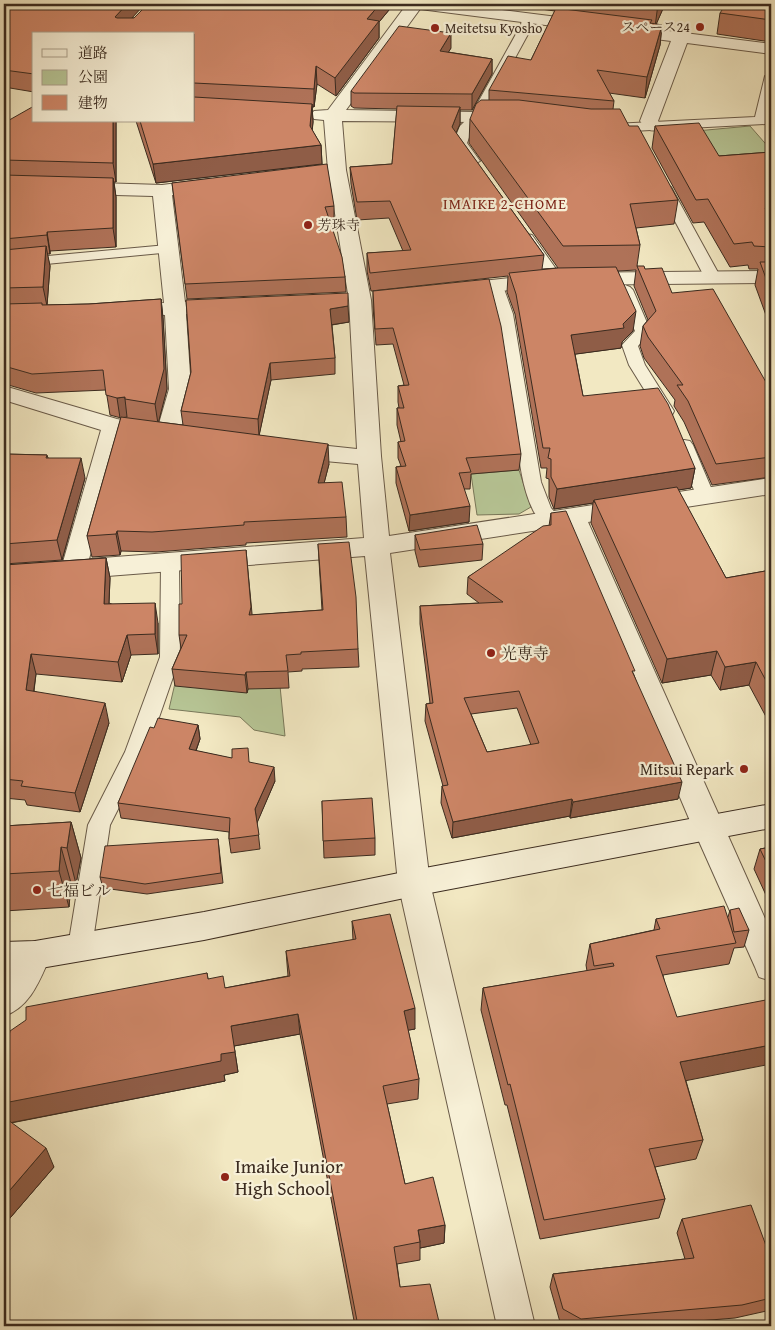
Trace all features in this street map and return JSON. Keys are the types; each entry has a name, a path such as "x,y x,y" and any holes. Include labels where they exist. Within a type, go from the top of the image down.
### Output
{"street":[{"path":"516,1326 414,883 376,546 369,456 361,300 328,171 333,114 417,4 771,49"},
{"path":"653,126 650,121 681,38"},
{"path":"304,114 483,117"},
{"path":"4,186 162,190 231,182"},
{"path":"4,393 114,426 178,436 180,389 175,308 162,190"},
{"path":"438,292 556,278 771,277"},
{"path":"108,312 241,305"},
{"path":"74,569 114,426"},
{"path":"272,448 348,457 369,456"},
{"path":"4,575 376,546 771,486"},
{"path":"563,519 771,966"},
{"path":"4,956 35,955 204,926 414,883 771,816"},
{"path":"4,1001 19,987 35,955"}],"lane":[{"path":"483,174 460,142 467,126 483,117 527,25 528,18"},
{"path":"595,127 632,128 761,121 771,76"},
{"path":"632,128 639,142"},
{"path":"657,176 713,278"},
{"path":"516,222 556,278"},
{"path":"4,264 167,249"},
{"path":"620,277 643,332 630,345 637,365 676,428 706,496"},
{"path":"494,286 505,314 532,482 543,511 563,519"},
{"path":"80,947 99,825 136,752 170,657 170,563"}],"green space":[{"path":"750,126 771,150 771,166 726,170 696,131"},
{"path":"519,470 531,507 519,514 477,515 471,474"},
{"path":"176,679 280,686 285,736 254,730 240,717 169,709"}],"building":[{"path":"4,4 127,4 115,17 134,18 148,4 380,4 367,19 379,21 335,78 316,66 314,89 195,83 195,32 32,32 32,74 4,70"},
{"path":"726,4 771,4 771,20 720,13"},
{"path":"556,8 652,20 650,23 662,25 647,77 597,70 614,101 489,90 508,56 531,60"},
{"path":"399,26 451,33 440,51 492,59 472,94 354,93 351,91"},
{"path":"195,97 312,104 310,126 321,145 153,164 140,122 195,122"},
{"path":"481,100 519,100 591,109 620,109 629,126 638,126 678,200 630,204 640,245 563,246 470,119 476,104"},
{"path":"397,106 460,107 452,127 544,255 370,273 367,253 411,250 390,201 357,202 350,167 392,164"},
{"path":"32,107 32,122 113,122 113,163 4,160 4,123"},
{"path":"699,123 719,156 771,152 771,208 765,208 771,217 771,247 754,246 752,242 734,244 708,199 696,200 655,126"},
{"path":"327,164 334,206 325,207 342,257 345,277 185,284 172,183"},
{"path":"4,175 113,178 113,228 47,232 47,235 4,239"},
{"path":"46,246 43,287 4,288 4,250"},
{"path":"760,262 771,262 771,292"},
{"path":"637,266 644,266 645,269 662,268 672,293 713,289 771,391 771,457 716,464 688,401 677,385 683,385 648,337 643,326 656,311"},
{"path":"616,267 636,311 623,324 624,328 571,335 583,396 658,388 668,404 695,468 557,489 551,477 551,459 548,458 550,448 543,448 516,294 509,273 558,268"},
{"path":"489,279 501,326 521,454 466,458 471,472 459,473 470,506 410,515 396,467 406,466 398,442 405,441 397,408 404,408 398,386 409,385 393,328 375,329 373,291"},
{"path":"348,293 348,306 330,309 335,358 270,363 258,419 181,411 191,372 186,300"},
{"path":"161,299 164,369 155,404 106,395 103,370 32,374 4,366 4,304 89,304"},
{"path":"121,417 328,444 318,483 342,482 346,517 244,522 244,525 152,532 117,531 116,534 87,536"},
{"path":"4,454 47,455 46,458 81,458 57,540 4,544"},
{"path":"677,487 726,578 771,570 771,690 756,662 725,667 717,651 667,659 594,500"},
{"path":"566,511 635,671 632,671 682,782 573,802 572,799 453,822 442,786 448,785 426,704 433,703 420,606 503,602 468,577 543,526 551,525 551,513","holes":["519,691 539,743 487,752 464,698"]},
{"path":"477,525 483,544 420,550 415,535"},
{"path":"349,542 356,597 358,649 301,652 301,654 286,655 288,671 246,672 245,675 172,669 187,635 179,635 179,604 182,604 181,555 246,550 251,607 249,615 323,610 318,544"},
{"path":"106,558 104,604 155,603 155,634 127,635 118,662 31,654 26,690 105,703 75,793 21,786 23,781 4,779 4,565"},
{"path":"158,718 198,725 189,749 232,758 232,749 248,748 249,762 274,767 255,809 259,835 229,839 230,818 118,803 150,727 154,728"},
{"path":"372,798 375,838 323,841 322,801"},
{"path":"71,822 67,848 61,847 59,871 4,874 4,826"},
{"path":"218,839 221,873 145,884 100,877 105,846"},
{"path":"771,847 771,872 760,849"},
{"path":"724,906 736,943 656,956 677,1017 771,999 771,1045 680,1062 703,1140 649,1149 665,1199 544,1220 510,1084 508,1085 483,988 614,966 613,963 594,966 590,944 660,929 656,919"},
{"path":"739,908 749,930 734,932 730,910"},
{"path":"390,914 415,1008 404,1011 419,1079 383,1086 405,1184 433,1177 445,1225 418,1230 420,1242 394,1247 400,1287 430,1284 440,1326 358,1326 298,1014 231,1026 235,1052 221,1054 221,1061 4,1103 4,1045 8,1041 10,1031 26,1020 26,1007 207,973 208,979 223,976 225,988 290,976 286,951 356,939 352,921"},
{"path":"4,1117 46,1148 4,1197"},
{"path":"751,1205 771,1259 771,1298 742,1305 581,1319 563,1309 553,1274 694,1258 682,1219"}],"place":[{"name":"スペース24","path":"700,27"},
{"name":"Meitetsu Kyosho","path":"435,28"},
{"name":"芳珠寺","path":"308,225"},
{"name":"光専寺","path":"491,653"},
{"name":"Mitsui Repark","path":"744,769"},
{"name":"七福ビル","path":"37,890"},
{"name":"Imaike Junior High School","path":"225,1177"}],"district":[{"name":"IMAIKE 2-CHOME","path":"505,204"}]}
